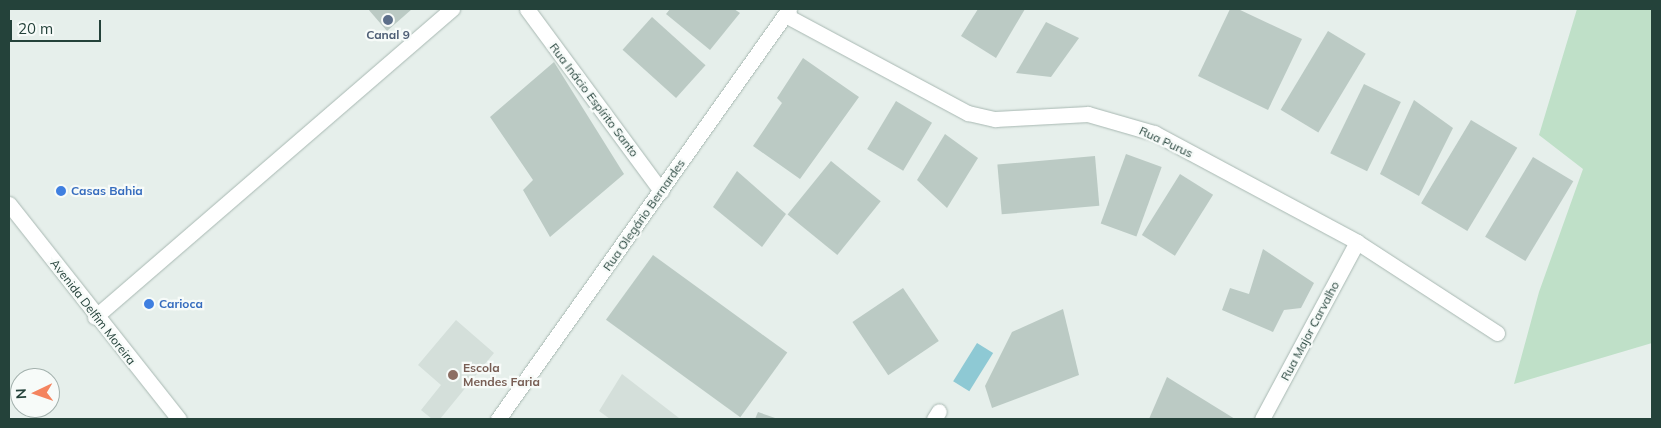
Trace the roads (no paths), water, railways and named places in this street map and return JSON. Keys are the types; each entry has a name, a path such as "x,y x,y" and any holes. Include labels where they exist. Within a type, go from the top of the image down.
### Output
{"street":[{"path":"95,316 452,9"},
{"name":"Rua Inácio Espírito Santo","path":"527,9 661,191"},
{"name":"Rua Olegário Bernardes","path":"498,419 787,12"},
{"name":"Rua Purus","path":"787,12 968,113 995,119 1088,114 1154,133 1357,242 1497,333"},
{"name":"Avenida Delfim Moreira","path":"9,204 95,316 179,419"},
{"name":"Rua Major Carvalho","path":"1262,419 1357,242"}],"water":[{"path":"977,343 993,353 969,391 953,381"}],"place":[{"name":"Canal 9","path":"388,20"},
{"name":"Casas Bahia","path":"61,191"},
{"name":"Carioca","path":"149,304"},
{"name":"Escola Mendes Faria","path":"453,375"}]}
